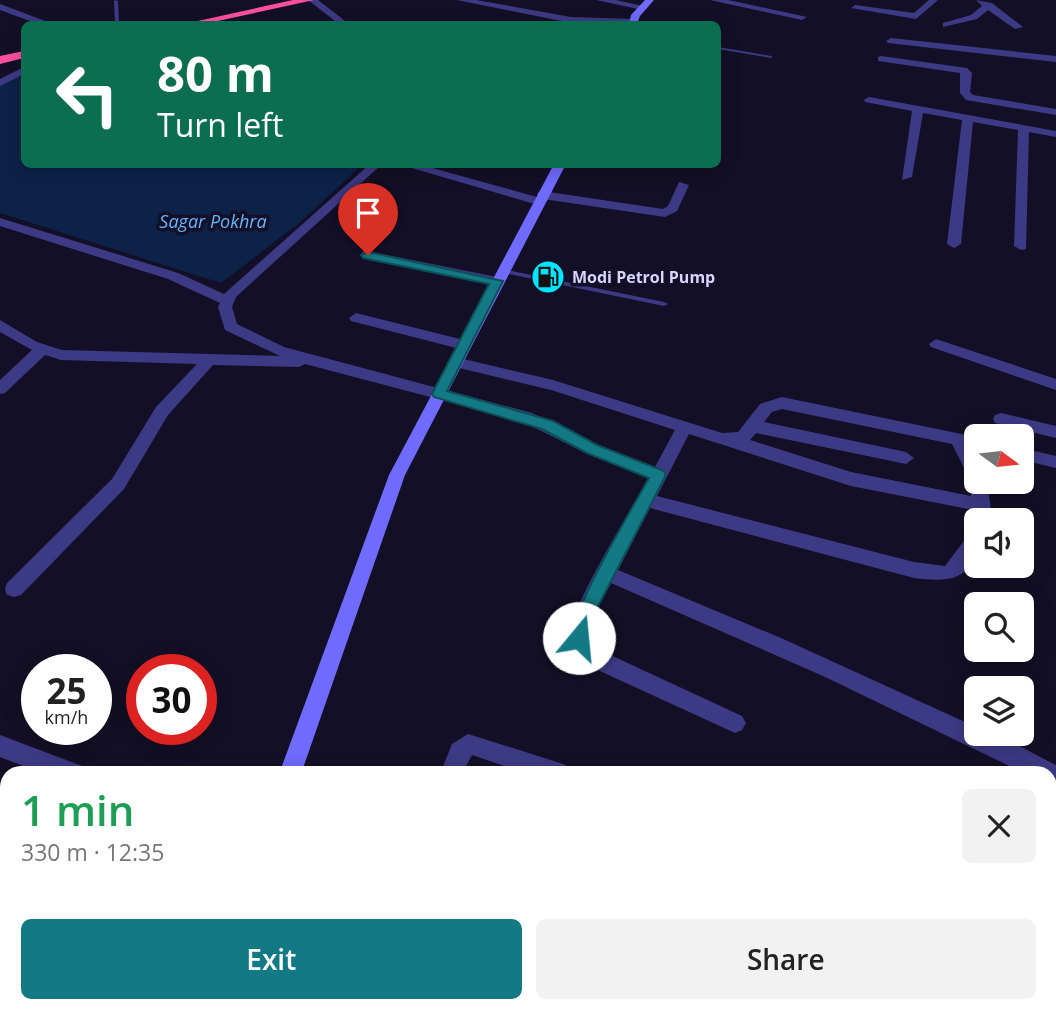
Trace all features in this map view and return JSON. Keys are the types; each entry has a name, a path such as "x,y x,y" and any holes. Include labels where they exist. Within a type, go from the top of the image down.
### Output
{"highway":[{"path":"205,21 310,0"},
{"path":"0,60 21,56"}],"street":[{"path":"310,0 340,21"},
{"path":"461,0 581,21"},
{"path":"600,0 647,3"},
{"path":"714,0 802,17"},
{"path":"855,8 916,16 934,0"},
{"path":"634,21 647,3"},
{"path":"946,25 974,17 984,3 1018,27"},
{"path":"5,9 37,21"},
{"path":"891,41 1056,59"},
{"path":"881,59 963,70 967,74 965,93 970,98 1056,112"},
{"path":"0,83 21,72"},
{"path":"869,100 1056,134"},
{"path":"906,177 918,109"},
{"path":"954,244 968,118"},
{"path":"1021,246 1024,129"},
{"path":"373,168 226,300 226,319 237,332 317,362 547,425 592,449 658,475"},
{"path":"419,168 540,198 665,213 673,208 683,185"},
{"path":"293,766 397,475 558,168"},
{"path":"0,222 173,276 226,300"},
{"path":"368,255 499,276"},
{"path":"356,318 464,345"},
{"path":"0,326 42,349 80,356 317,362"},
{"path":"936,344 1056,385"},
{"path":"0,389 42,349"},
{"path":"14,589 118,484 162,411 209,360"},
{"path":"455,362 553,385 851,479 965,508"},
{"path":"733,441 743,438 766,408 782,403 964,440"},
{"path":"1001,419 1056,432"},
{"path":"753,426 906,458"},
{"path":"685,427 606,573 581,624 579,638 582,651 596,660 735,723"},
{"path":"1034,457 1056,462"},
{"path":"645,500 914,570 945,574 954,572 964,557"},
{"path":"606,573 761,639 1033,766"},
{"path":"454,766 460,751 468,744 535,766"},
{"path":"0,746 48,766"}],"lane":[{"path":"116,1 117,21"},
{"path":"721,49 771,58"},
{"path":"499,276 664,304"}],"water":[{"name":"Sagar Pokhra","path":"21,74 21,168 359,168 298,224 221,283 0,213 0,85"}],"place":[{"name":"Modi Petrol Pump","path":"548,277"}],"route":[{"path":"368,255 497,281 439,394 526,417 592,449 658,475 586,611 579,638"}]}
